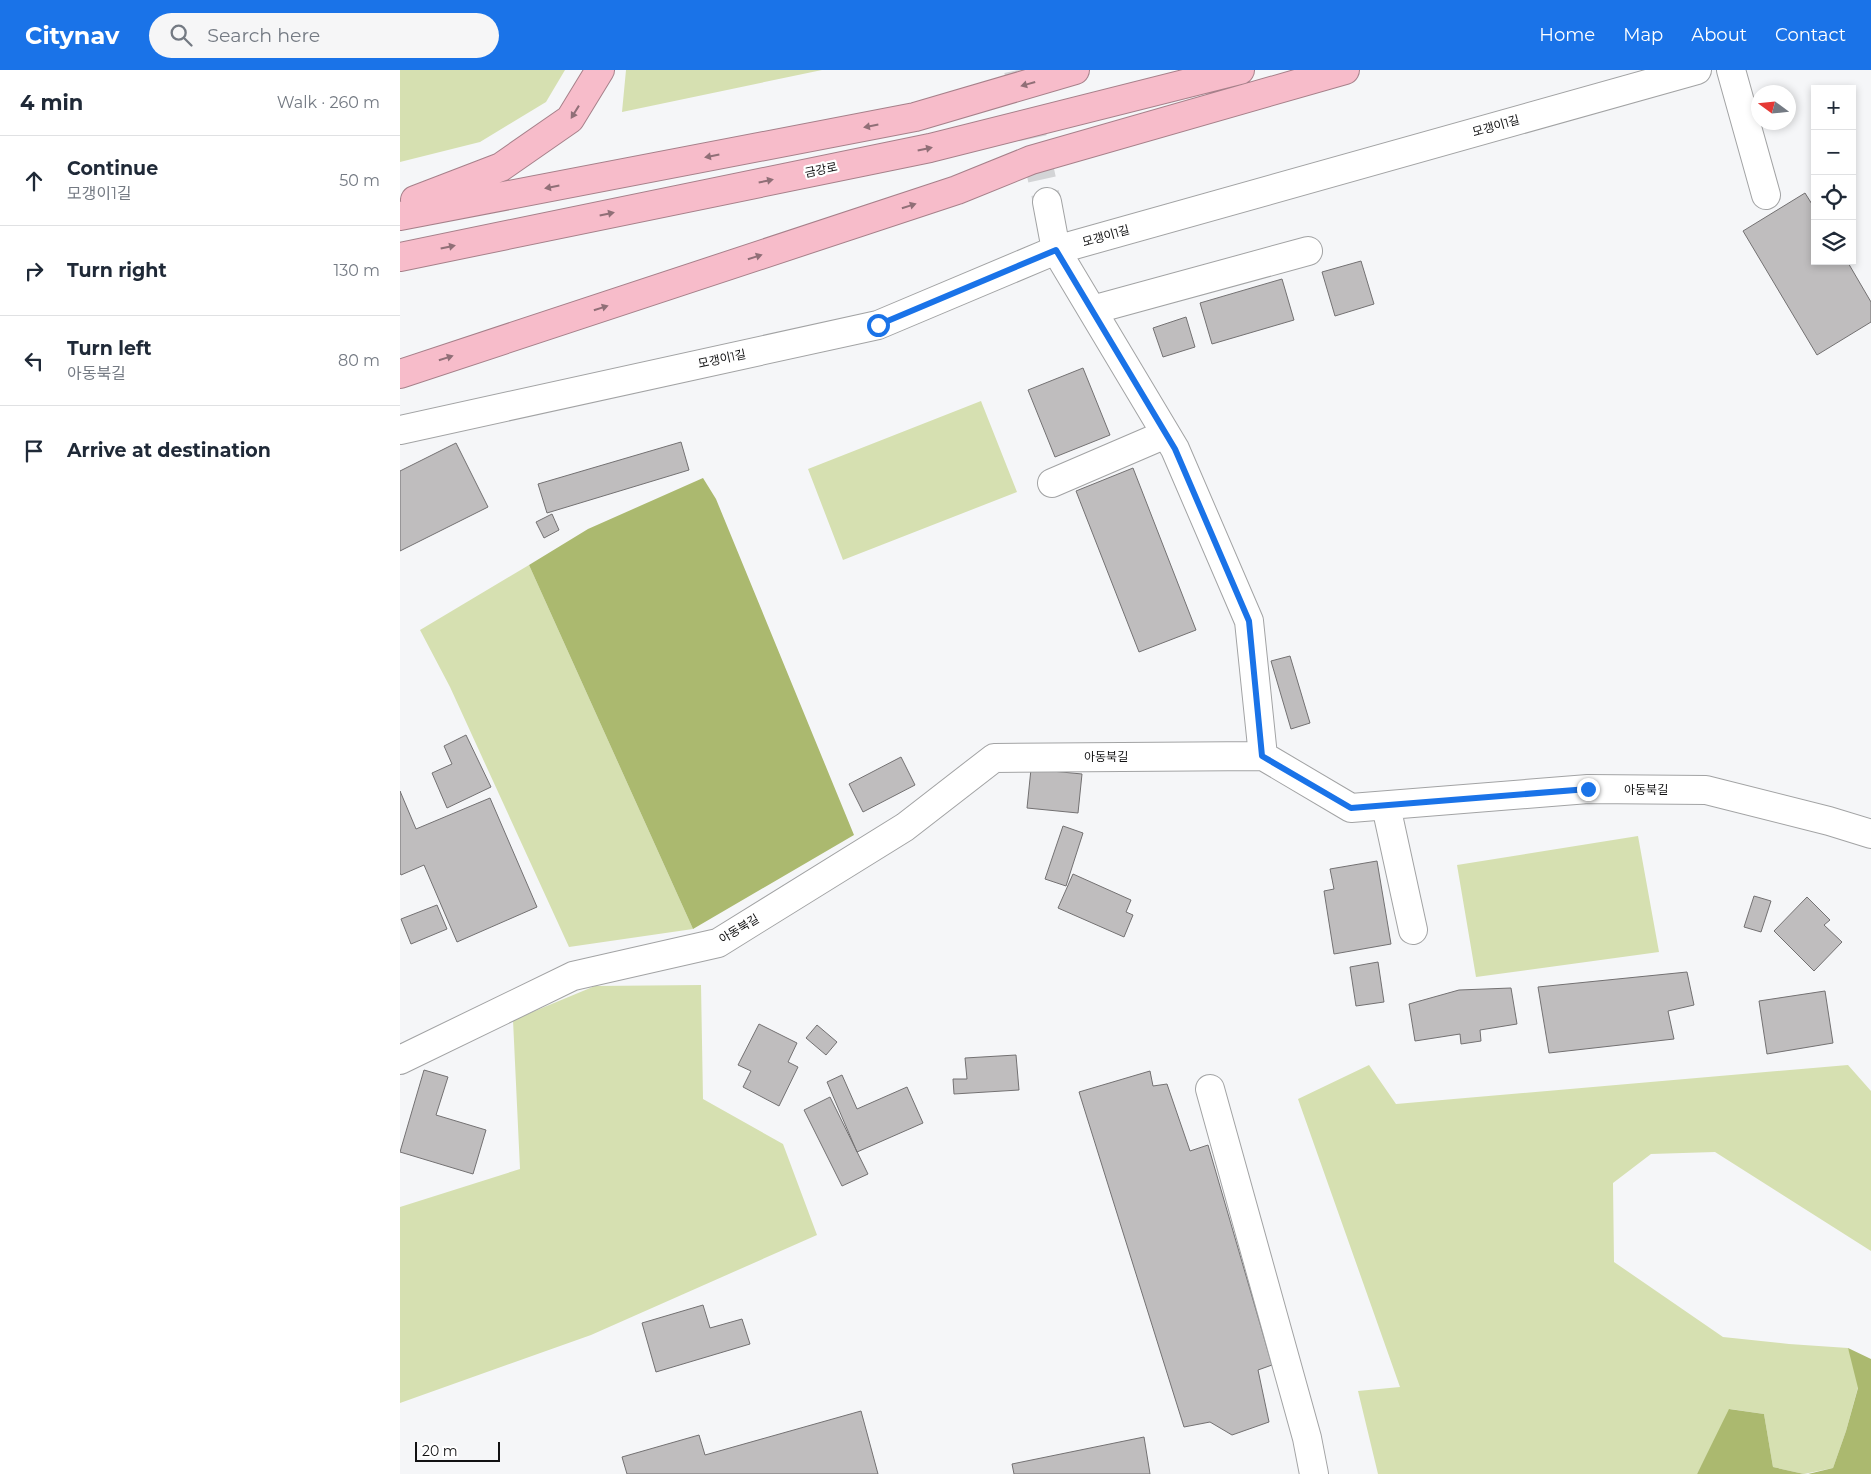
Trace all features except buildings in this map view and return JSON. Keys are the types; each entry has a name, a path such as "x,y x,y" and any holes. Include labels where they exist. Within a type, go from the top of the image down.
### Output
{"highway":[{"path":"400,206 501,167 570,119 600,70"},
{"path":"400,216 915,117 1075,70"},
{"name":"금강로","path":"400,257 930,148 1240,70"},
{"path":"400,374 957,190 1030,160 1344,70"}],"street":[{"name":"모갱이1길","path":"400,430 878,325 1056,250 1697,70"},
{"path":"1731,70 1766,195"},
{"path":"1047,202 1056,250 1175,449 1249,621 1262,756"},
{"path":"1092,310 1308,251"},
{"path":"1052,483 1166,434"},
{"name":"아동북길","path":"400,1060 573,976 718,943 905,827 994,758 1262,756 1351,808 1588,789 1706,790 1829,821 1871,834"},
{"path":"1386,806 1413,930"},
{"path":"1210,1089 1307,1438 1314,1474"}],"green space":[{"path":"400,70 565,70 546,102 480,142 400,162"},
{"path":"626,70 822,70 622,112"},
{"path":"981,401 1017,492 843,560 808,469"},
{"path":"703,478 716,499 854,835 693,929 529,565 588,529"},
{"path":"529,565 693,929 569,947 450,687 420,630"},
{"path":"1638,836 1659,952 1476,977 1457,865"},
{"path":"701,985 703,1099 783,1144 817,1235 591,1335 400,1403 400,1207 520,1169 513,1020 595,986"},
{"path":"1369,1065 1396,1104 1848,1065 1871,1091 1871,1251 1715,1152 1651,1154 1613,1183 1614,1262 1723,1337 1848,1348 1860,1380 1846,1431 1833,1468 1804,1474 1773,1467 1764,1414 1730,1409 1697,1474 1378,1474 1358,1391 1400,1387 1298,1099"},
{"path":"1848,1348 1871,1359 1871,1474 1808,1474 1833,1468 1846,1431 1858,1388"},
{"path":"1729,1409 1764,1414 1773,1467 1804,1474 1697,1474"}],"tunnel":[{"path":"1018,70 1047,202"}],"route":[{"path":"878,325 1056,250 1175,449 1249,621 1262,756 1351,808 1588,789"}]}
